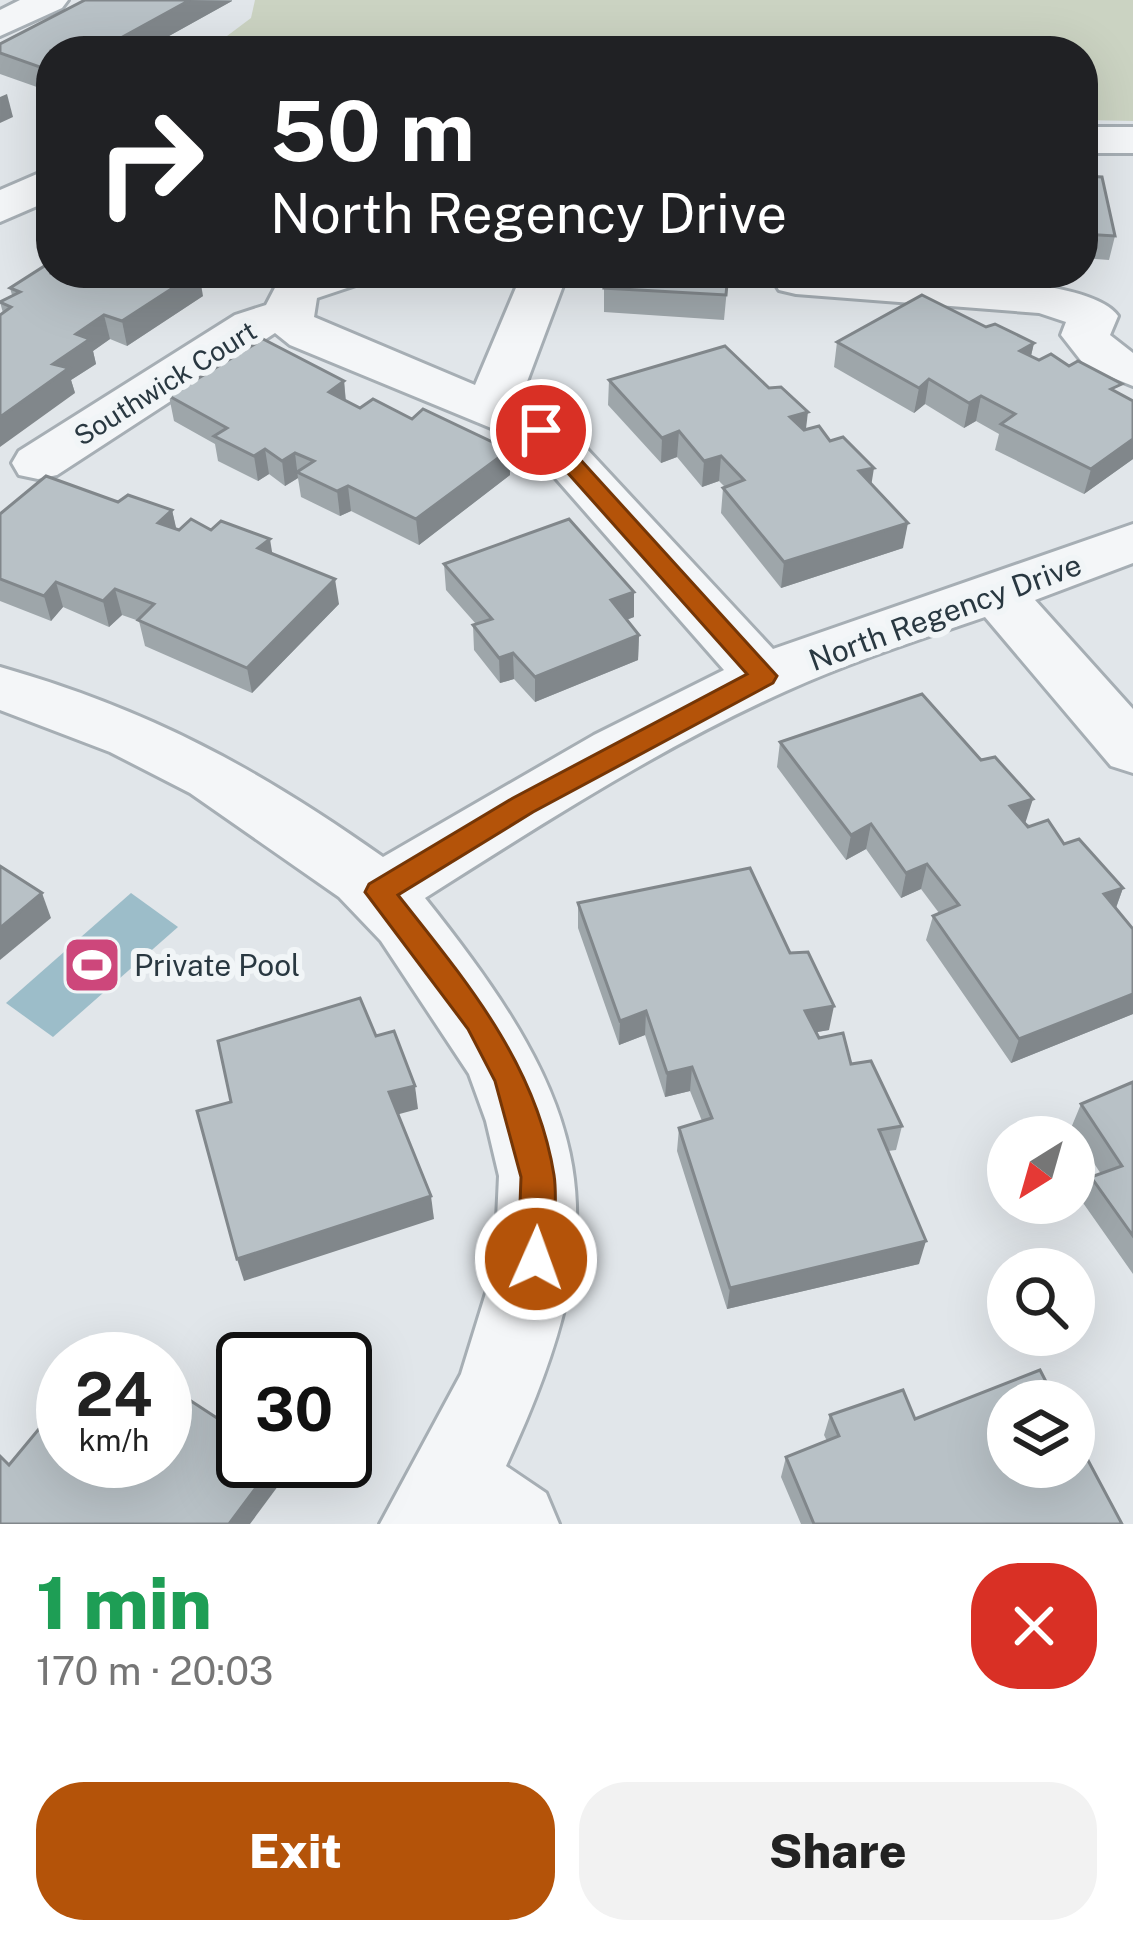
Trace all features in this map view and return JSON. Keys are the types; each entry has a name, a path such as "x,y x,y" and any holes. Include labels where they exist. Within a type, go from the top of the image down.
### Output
{"street":[{"path":"0,26 49,0"},
{"path":"1098,140 1133,140"},
{"path":"0,208 36,190"},
{"name":"Southwick Court","path":"38,463 252,326 289,313 289,300 301,288"},
{"path":"492,406 539,288"},
{"path":"901,288 1114,309"},
{"path":"1114,309 1087,323 1085,337 1104,359 1133,371"},
{"path":"289,313 292,323 307,335 492,406 541,430 764,676"},
{"name":"North Regency Drive","path":"380,892 523,805 764,676 1047,579 1133,542"},
{"path":"997,594 1133,750"},
{"path":"0,688 83,712 216,773 380,892 478,1019 510,1080 538,1177 536,1259 464,1510"}],"green space":[{"path":"255,0 1133,0 1133,121 1098,120 1098,36 227,36 251,18"}],"water":[{"name":"Private Pool","path":"131,893 178,927 53,1037 6,1003"}],"building":[{"path":"85,0 190,0 124,36 36,36 36,66 0,53 0,44"},
{"path":"1098,177 1102,177 1115,236 1098,235"},
{"path":"36,271 36,288 173,288 122,321 104,315 76,334 90,339 53,364 69,368 0,417 0,315 11,307 0,302 20,292 10,288"},
{"path":"604,288 727,288 726,295"},
{"path":"922,295 986,327 995,324 1034,343 1020,351 1039,360 1051,354 1069,366 1078,361 1122,384 1111,389 1133,401 1133,439 1091,469 1001,424 1015,414 981,396 969,403 929,379 919,388 837,342"},
{"path":"263,339 344,381 329,392 360,408 373,399 412,419 423,409 509,450 416,519 348,486 337,491 297,472 314,461 295,453 282,461 265,449 254,456 214,436 227,428 169,396"},
{"path":"725,346 769,388 781,387 808,412 790,417 804,430 819,426 830,441 843,437 874,468 859,471 908,523 784,562 723,488 744,480 721,456 704,461 679,431 662,438 609,380"},
{"path":"46,476 118,502 128,495 172,510 158,523 179,530 191,519 211,530 221,521 270,539 258,548 335,579 247,668 138,620 154,604 115,589 103,601 56,582 44,596 0,579 0,514"},
{"path":"569,519 634,592 611,600 639,635 535,677 513,653 499,658 473,625 492,619 444,564"},
{"path":"922,694 981,760 995,757 1033,799 1010,806 1028,827 1048,820 1064,844 1079,839 1123,888 1104,894 1133,929 1133,994 1019,1039 933,916 959,905 927,864 906,873 871,824 851,835 780,742"},
{"path":"0,866 42,893 0,928"},
{"path":"750,868 790,953 808,952 834,1006 805,1011 819,1038 843,1033 851,1064 871,1061 902,1126 879,1130 926,1241 730,1288 679,1128 712,1118 692,1067 667,1073 646,1011 620,1021 578,903"},
{"path":"360,998 376,1036 394,1031 415,1086 389,1092 431,1196 237,1259 197,1111 231,1102 218,1041"},
{"path":"1133,1082 1133,1236 1095,1183 1095,1176 1122,1166 1095,1125 1095,1116 1089,1116 1081,1104"},
{"path":"1040,1370 1045,1380 1014,1380"},
{"path":"903,1390 915,1419 987,1391 987,1488 1095,1488 1095,1473 1122,1524 814,1524 786,1457 839,1436 830,1415"},
{"path":"192,1402 216,1417 216,1488 256,1488 229,1524 0,1524 0,1456 9,1465 36,1432 36,1488 192,1488"}],"place":[{"name":"Private Pool","path":"92,965"}],"route":[{"path":"536,1259 538,1177 510,1080 478,1019 380,892 523,805 764,676 541,430"}]}
